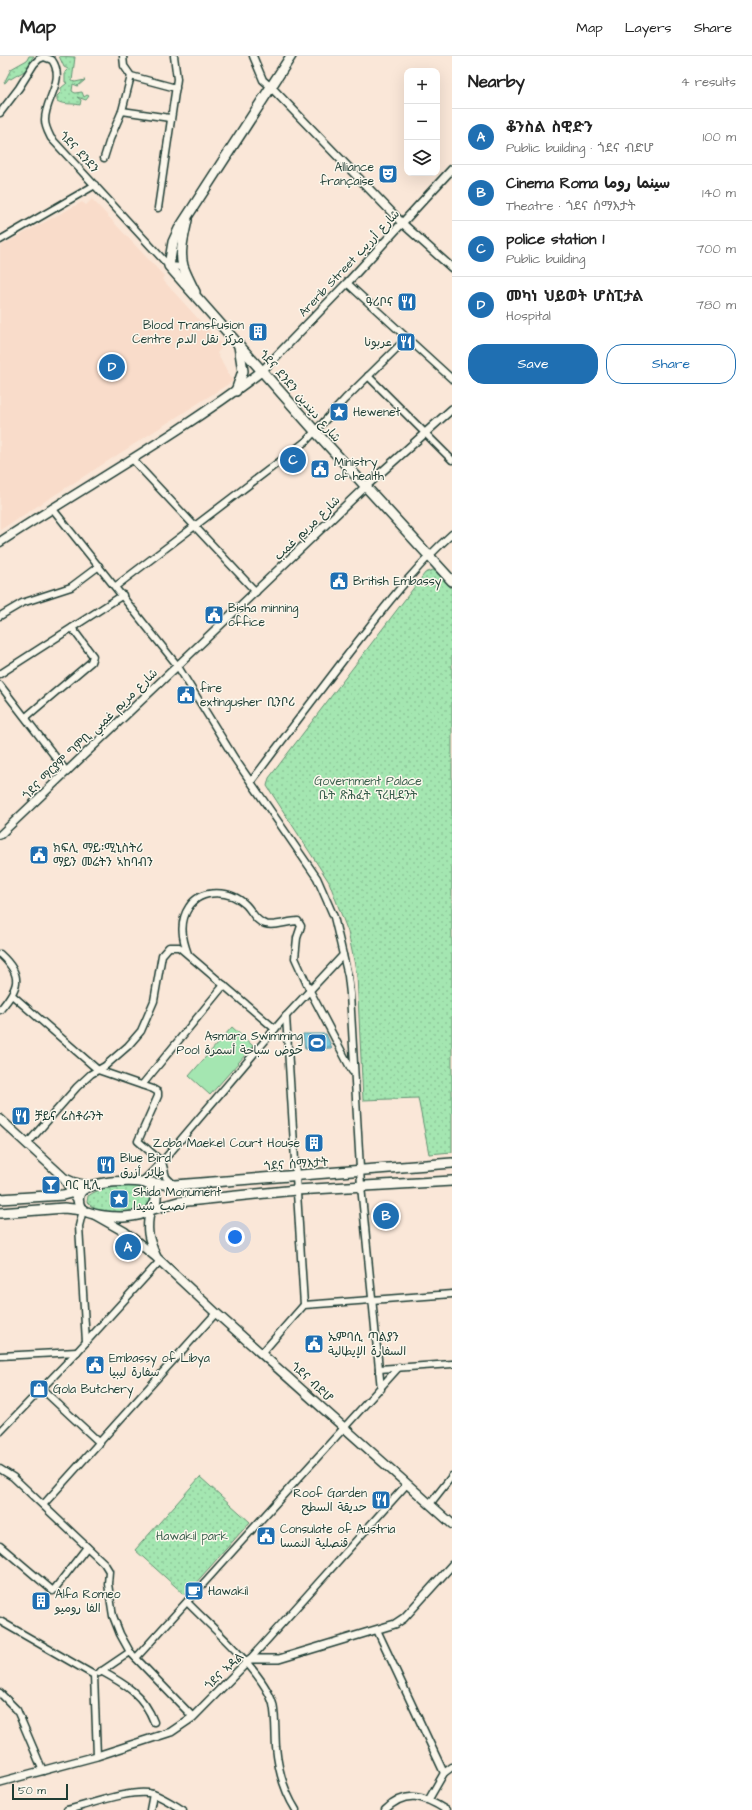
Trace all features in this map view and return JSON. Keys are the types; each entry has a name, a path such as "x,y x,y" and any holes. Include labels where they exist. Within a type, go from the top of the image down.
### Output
{"main road":[{"path":"169,266 170,254 175,236 291,56"},
{"name":"ጎደና ደንደን شارع ديندين","path":"187,218 182,247 183,267 197,297"},
{"name":"ጎደና ደንደን شارع ديندين","path":"169,266 176,276 197,297 365,487 452,581"},
{"path":"236,391 243,371 238,344"},
{"path":"0,542 52,508 132,460 236,391 262,371"},
{"path":"0,1119 62,1176 82,1190"},
{"name":"ጎደና ሰማእታት","path":"0,1199 63,1195 111,1182 142,1182 175,1185 452,1163"},
{"path":"62,1176 73,1182 82,1190"},
{"path":"0,1213 64,1208 84,1209 119,1217 133,1216 178,1202 296,1190 452,1181"},
{"path":"142,1182 152,1187 156,1194 155,1204 150,1210 147,1229 148,1237 158,1259"},
{"path":"82,1190 79,1194 84,1209"},
{"name":"ጎደና ብድሆ","path":"84,1209 125,1232 158,1259 344,1429 452,1524"}],"street":[{"path":"123,56 124,66 131,76 176,88"},
{"path":"158,208 170,118 177,79 174,56"},
{"path":"253,56 263,80 271,86 402,223 452,268"},
{"name":"ጎደና ደንደን","path":"0,113 19,88 34,64 39,59 44,58 52,60 58,75 46,112 46,129 50,138 169,266"},
{"path":"104,158 122,111 131,76"},
{"path":"122,111 170,118"},
{"name":"Arerib Street شارع أرريب","path":"262,371 347,283 452,169"},
{"path":"0,240 95,185"},
{"path":"158,254 170,254 182,257"},
{"path":"169,266 183,267"},
{"path":"347,283 452,380"},
{"path":"116,586 292,452 315,431 406,338"},
{"path":"368,376 426,432 452,460"},
{"name":"شارع مريم غمب","path":"178,665 365,487 452,409"},
{"path":"132,460 256,592"},
{"path":"52,508 178,665 220,735 317,878 334,917 350,994 353,1072 361,1186 371,1300 381,1389"},
{"path":"251,782 299,717 408,578 428,555 452,534"},
{"path":"0,616 22,603 71,587 99,566"},
{"path":"0,674 122,595"},
{"path":"26,718 91,662 93,656 72,628"},
{"name":"ጎደና ማርያም ግምቢ شارع مريم غمبي","path":"0,835 178,665"},
{"path":"0,686 67,772"},
{"path":"188,954 183,942 182,930 184,917 190,905 199,896 211,893 223,893 236,898 245,904 258,920 264,924 272,925 296,921 300,922 301,926 295,946 295,958 310,991 353,1072"},
{"path":"27,1144 77,1087 128,1046 141,1031 154,1001 162,955 169,947 179,947 275,1029"},
{"path":"0,954 9,962 15,973 16,980 12,995 0,1010"},
{"path":"142,1182 162,1162 286,1016 343,955"},
{"path":"142,1085 224,985"},
{"path":"12,995 98,1070 158,1092 158,1096 138,1141 162,1162 166,1177 175,1185"},
{"path":"286,1016 304,1305"},
{"path":"84,1209 79,1226 86,1342"},
{"path":"0,1432 77,1352 158,1259"},
{"path":"262,1353 304,1305 452,1294"},
{"path":"43,1505 216,1313"},
{"path":"0,1356 77,1352"},
{"path":"379,1369 452,1364"},
{"path":"136,1658 381,1389 399,1367"},
{"path":"42,1389 100,1443"},
{"path":"0,1469 13,1477 104,1563 109,1571 108,1584 113,1616 120,1634 130,1652 193,1717"},
{"path":"430,1504 452,1476"},
{"path":"248,1661 407,1484"},
{"path":"0,1546 53,1591 87,1547"},
{"name":"ጎደና ኣዳል","path":"0,1782 97,1756 171,1732 193,1717 248,1661 279,1659 395,1624 404,1618 452,1565"},
{"path":"187,1602 248,1661 260,1678 273,1703 281,1776 286,1791 296,1810"},
{"path":"0,1621 94,1675"},
{"path":"377,1630 444,1773"},
{"path":"94,1675 130,1652"},
{"path":"101,1671 127,1687 145,1702 154,1722"},
{"path":"94,1675 97,1756"},
{"path":"0,1693 17,1710 43,1771"},
{"path":"429,1799 444,1773 452,1767"},
{"path":"67,1810 135,1792 153,1794 184,1810"},
{"path":"150,1810 153,1794"},
{"path":"385,1810 391,1804 406,1797 429,1799 446,1810"}],"shaded area":[{"path":"92,199 164,276 162,279 223,346 217,353 233,381 0,530 0,246 82,202 86,205"}],"green space":[{"path":"29,56 34,56 29,66 11,79 9,78 4,83 11,69 27,60"},
{"path":"59,56 75,57 72,81 75,82 85,80 78,86 73,84 72,91 75,93 82,92 84,97 87,95 89,96 86,100 77,97 81,100 80,105 57,101 57,96 61,92 61,88 67,83 65,82 65,72 68,69 64,67"},
{"name":"Government Palace ቤት ጽሕፈት ፕረዚደንት","path":"433,570 438,573 452,589 452,1152 429,1154 418,1098 363,1100 357,975 348,932 329,882 267,786 269,778 425,573"},
{"path":"232,1027 253,1046 210,1095 189,1076"},
{"path":"131,1185 139,1187 149,1193 151,1201 144,1209 114,1213 99,1210 92,1207 87,1202 88,1196 103,1189"},
{"name":"Hawakil park","path":"200,1477 250,1522 185,1595 135,1550"}],"water":[{"name":"Asmara Swimming Pool حوض سباحة أسمرة","path":"303,1034 326,1034 332,1048 305,1049"}],"place":[{"name":"Alliance française","path":"388,174"},
{"name":"ዓሪቦና","path":"407,302"},
{"name":"Blood Transfusion Centre مركز نقل الدم","path":"258,332"},
{"name":"عربونا","path":"406,342"},
{"name":"መካነ ህይወት ሆስፒታል","path":"112,367"},
{"name":"Hewenet","path":"339,412"},
{"name":"police station 1","path":"293,460"},
{"name":"Ministry of health","path":"320,469"},
{"name":"British Embassy","path":"339,581"},
{"name":"Bisha minning office","path":"214,615"},
{"name":"fire extingusher ቢንቦሪ","path":"186,695"},
{"name":"ክፍሊ ማይ፡ሚኒስትሪ ማይን መሬትን ኣከባብን","path":"39,855"},
{"name":"Asmara Swimming Pool حوض سباحة أسمرة","path":"317,1043"},
{"name":"ቻይና ሬስቶራንት","path":"21,1116"},
{"name":"Zoba Maekel Court House","path":"314,1143"},
{"name":"Blue Bird طائر أزرق","path":"106,1165"},
{"name":"ባር ዚሊ","path":"51,1185"},
{"name":"Shida Monument نصب شيدا","path":"119,1199"},
{"name":"Cinema Roma سينما روما","path":"386,1216"},
{"name":"ቆንስል ስዊድን","path":"128,1247"},
{"name":"ኤምባሲ ጣልያን السفارة الإيطالية","path":"314,1344"},
{"name":"Embassy of Libya سفارة ليبيا","path":"95,1365"},
{"name":"Gola Butchery","path":"39,1389"},
{"name":"Roof Garden حديقة السطح","path":"381,1500"},
{"name":"Consulate of Austria قنصلية النمسا","path":"266,1536"},
{"name":"Hawakil","path":"194,1591"},
{"name":"Alfa Romeo الفا روميو","path":"41,1601"}]}
